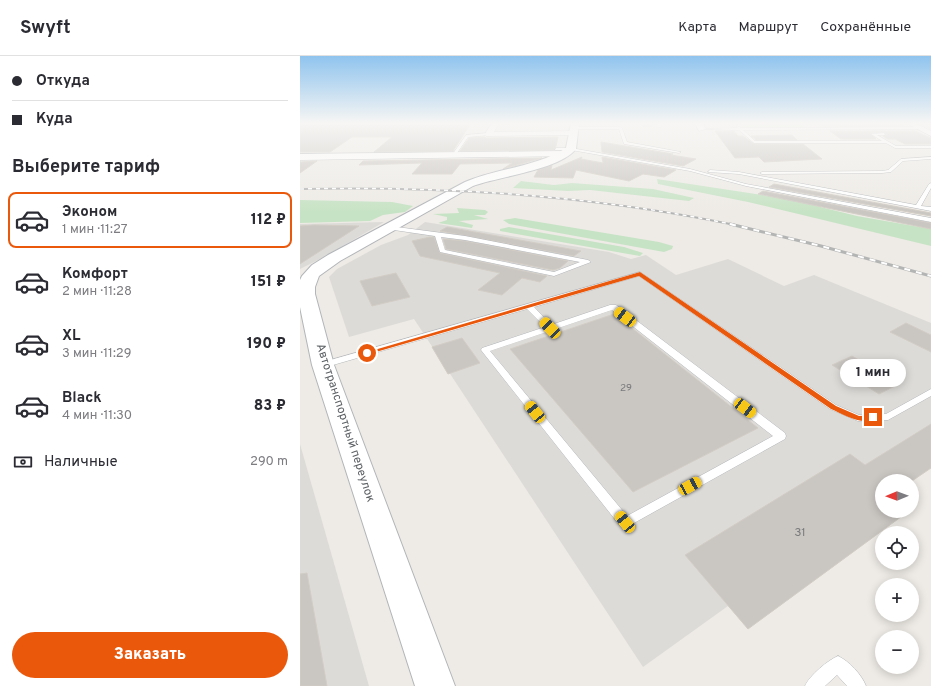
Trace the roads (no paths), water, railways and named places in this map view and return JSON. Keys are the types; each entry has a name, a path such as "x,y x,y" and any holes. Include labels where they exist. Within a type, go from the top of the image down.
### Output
{"main road":[{"name":"Автотранспортный переулок","path":"435,686 323,365 303,282 313,272 458,190 484,178 546,163 561,152"}],"street":[{"path":"300,157 454,155 511,152"}],"lane":[{"path":"579,152 690,170 739,174 882,172 889,171 902,160 931,158"},
{"path":"690,170 746,185 931,220"},
{"path":"739,174 931,209"},
{"path":"918,206 931,184"},
{"path":"389,228 437,234 465,238 588,262 554,274 442,251 437,234"},
{"path":"323,365 640,274 834,407 858,418 888,417 931,392"},
{"path":"529,306 550,328"},
{"path":"613,308 781,436 625,522 485,350 550,328 613,308"},
{"path":"813,686 838,664 858,686"}],"railway":[{"path":"300,189 409,189 519,195 627,206 731,224"},
{"path":"731,224 821,246 931,276"}]}
